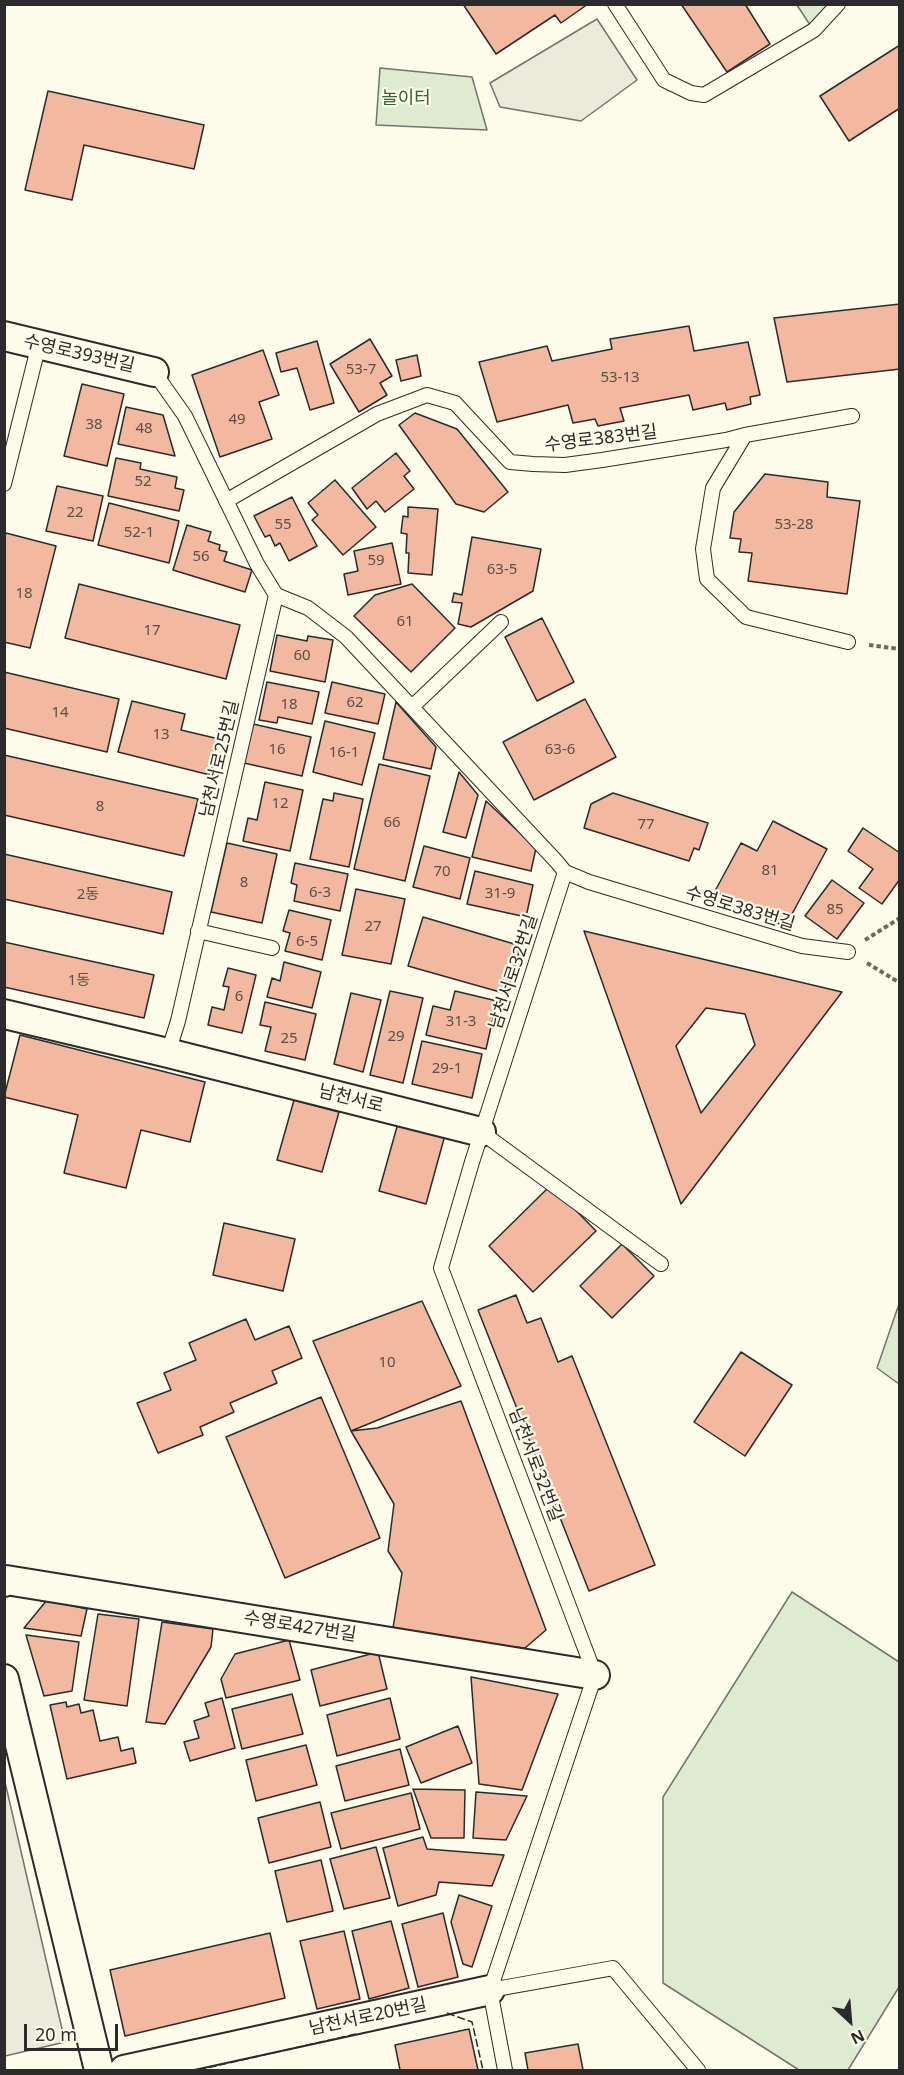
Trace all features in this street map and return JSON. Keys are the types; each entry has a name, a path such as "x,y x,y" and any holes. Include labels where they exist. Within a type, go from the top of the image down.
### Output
{"street":[{"name":"수영로393번길","path":"4,336 154,372"},
{"name":"남천서로","path":"4,1014 481,1132"},
{"name":"수영로427번길","path":"5,1578 595,1675"},
{"path":"4,1679 99,2070"},
{"name":"남천서로20번길","path":"124,2070 490,1990"}],"lane":[{"path":"615,4 664,80 691,93 704,95 814,30 837,4"},
{"path":"4,484 39,344"},
{"path":"154,372 185,416 257,564 276,595"},
{"name":"수영로383번길","path":"226,501 377,414 427,395 454,403 510,462 554,465 584,463 726,440 852,416"},
{"path":"746,435 713,489 702,549 707,579 746,617 848,642"},
{"name":"수영로383번길","path":"276,595 308,608 346,637 565,872 589,882 802,946 848,952"},
{"name":"남천서로25번길","path":"168,1053 178,1021 276,595"},
{"path":"412,707 501,622"},
{"name":"남천서로32번길","path":"565,872 481,1132 441,1268 595,1675"},
{"path":"198,931 272,948"},
{"name":"남천서로","path":"481,1132 661,1264"},
{"path":"505,2070 490,1990 595,1675"},
{"name":"남천서로20번길","path":"490,1990 613,1968 698,2070"}],"path":[{"path":"848,642 900,649"},
{"path":"900,918 848,952 900,983"}],"green space":[{"path":"797,5 828,5 810,25"},
{"name":"놀이터","path":"380,68 472,77 487,130 376,125"},
{"path":"899,1304 900,1384 877,1368"},
{"path":"792,1592 899,1662 899,1987 848,2070 799,2070 663,1983 663,1797"}],"shaded area":[{"path":"597,19 637,80 581,121 500,107 490,83"},
{"path":"5,1782 65,2042 4,2056"}],"building":[{"path":"463,4 588,4 561,23 555,15 496,54"},
{"path":"681,4 745,4 770,44 727,72"},
{"path":"900,45 900,108 849,141 820,96"},
{"path":"48,91 204,125 194,169 84,145 72,200 25,190"},
{"path":"900,304 900,369 787,382 774,318"},
{"path":"689,326 694,351 748,342 760,395 750,397 751,404 727,410 725,403 693,410 689,395 620,408 624,421 598,426 595,419 573,423 568,405 497,422 479,362 547,346 552,361 612,349 610,339"},
{"path":"370,339 392,376 380,383 387,395 359,412 330,364"},
{"path":"317,341 334,403 310,410 297,368 281,372 276,353"},
{"path":"263,350 279,395 259,402 272,439 220,457 192,375"},
{"path":"417,355 421,376 401,381 396,360"},
{"path":"82,384 124,394 107,466 64,456"},
{"path":"126,407 163,415 175,456 118,444"},
{"path":"415,413 457,429 508,492 484,512 456,504 399,425"},
{"path":"396,453 410,471 404,476 414,489 385,512 376,501 367,509 352,488"},
{"path":"116,458 141,463 140,469 177,477 175,488 184,490 179,511 108,496"},
{"path":"765,474 828,482 827,497 860,501 847,594 748,581 752,553 739,552 741,539 730,538 734,512"},
{"path":"335,480 376,527 343,555 312,520 318,515 308,503"},
{"path":"57,486 103,496 93,541 46,531"},
{"path":"292,497 317,546 289,561 280,543 275,546 270,535 265,537 254,516"},
{"path":"109,503 179,521 169,563 98,545"},
{"path":"408,507 438,509 432,575 408,573 407,534 401,533 403,516 408,517"},
{"path":"187,525 211,532 208,541 220,545 219,550 227,552 224,561 252,570 245,592 173,570"},
{"path":"6,533 56,546 30,648 4,642 4,539"},
{"path":"472,537 541,549 533,591 471,627 458,624 462,603 452,602 454,593 462,595"},
{"path":"392,543 401,584 348,595 344,574 358,571 354,551"},
{"path":"79,584 240,625 226,679 65,638"},
{"path":"412,584 455,628 411,672 354,616 375,595"},
{"path":"542,618 574,682 537,701 505,637"},
{"path":"277,635 307,641 308,636 333,640 325,682 270,671"},
{"path":"4,672 119,699 107,752 4,728"},
{"path":"267,682 319,692 312,724 278,717 277,723 259,720"},
{"path":"332,682 385,694 378,724 325,713"},
{"path":"585,699 616,757 534,800 503,742"},
{"path":"132,701 185,714 181,730 219,739 210,775 118,752"},
{"path":"396,702 436,747 431,769 383,759"},
{"path":"325,721 375,733 362,785 313,772"},
{"path":"253,724 311,737 302,776 244,763"},
{"path":"4,755 198,799 184,856 4,815"},
{"path":"379,764 430,776 405,881 354,869"},
{"path":"459,772 478,795 466,838 443,832"},
{"path":"265,782 303,790 290,851 243,841 248,818 257,820"},
{"path":"334,793 363,799 349,867 310,859 323,799 333,801"},
{"path":"613,793 708,823 699,850 694,848 689,861 584,828 591,804"},
{"path":"486,801 536,848 531,871 472,857"},
{"path":"773,821 827,849 785,927 715,891 741,843 757,851"},
{"path":"863,828 900,853 900,879 882,904 859,888 873,869 848,851"},
{"path":"227,843 277,854 262,923 211,912"},
{"path":"424,846 470,858 460,899 413,887"},
{"path":"4,854 172,892 163,934 4,899"},
{"path":"295,863 348,874 340,911 294,901 297,885 291,883"},
{"path":"475,871 533,885 526,917 467,904"},
{"path":"832,880 864,903 837,939 805,916"},
{"path":"356,889 405,899 391,964 342,955"},
{"path":"289,910 331,920 322,960 285,951 290,933 283,931"},
{"path":"423,917 521,946 507,994 408,966"},
{"path":"584,931 842,992 681,1204","holes":["706,1008 745,1014 755,1045 701,1113 676,1046"]},
{"path":"4,942 154,975 144,1018 4,987"},
{"path":"284,962 321,972 312,1008 267,997 272,978 280,981"},
{"path":"228,968 256,975 242,1033 208,1025 212,1007 224,1010 229,987 223,986"},
{"path":"390,991 423,998 403,1083 370,1075"},
{"path":"455,991 497,1001 486,1049 426,1035 433,1006 450,1010"},
{"path":"351,993 381,1000 363,1072 334,1064"},
{"path":"265,1002 316,1014 305,1060 265,1051 271,1027 260,1025"},
{"path":"20,1035 205,1082 190,1142 141,1130 126,1188 64,1173 78,1115 4,1097"},
{"path":"422,1041 482,1054 472,1098 412,1084"},
{"path":"294,1100 339,1112 322,1172 277,1160"},
{"path":"398,1123 445,1135 426,1204 379,1191"},
{"path":"551,1185 596,1231 533,1292 489,1246"},
{"path":"224,1223 295,1239 283,1291 213,1275"},
{"path":"622,1244 654,1276 612,1318 580,1286"},
{"path":"516,1295 527,1323 541,1318 558,1362 572,1356 655,1565 589,1591 478,1310"},
{"path":"422,1301 461,1386 351,1431 313,1341"},
{"path":"246,1319 255,1340 289,1326 302,1358 272,1371 277,1383 230,1403 234,1412 200,1427 203,1435 158,1453 137,1403 171,1390 164,1373 196,1360 189,1343"},
{"path":"741,1352 792,1385 745,1456 694,1422"},
{"path":"321,1397 380,1538 285,1578 226,1437"},
{"path":"461,1401 546,1630 525,1648 392,1634 402,1573 388,1551 394,1504 351,1431 377,1428"},
{"path":"47,1600 87,1609 81,1636 24,1628"},
{"path":"98,1614 139,1619 127,1706 84,1700"},
{"path":"162,1622 213,1629 211,1647 165,1724 146,1722"},
{"path":"26,1635 79,1642 72,1691 44,1696"},
{"path":"289,1640 300,1680 226,1698 221,1679 235,1654"},
{"path":"378,1652 387,1689 320,1706 311,1670"},
{"path":"471,1677 558,1694 522,1790 479,1784"},
{"path":"292,1694 303,1734 242,1749 232,1709"},
{"path":"222,1698 235,1748 190,1761 184,1742 199,1738 194,1721 209,1716 205,1703"},
{"path":"390,1698 400,1739 337,1756 327,1715"},
{"path":"66,1702 67,1707 79,1704 81,1713 93,1710 100,1741 118,1737 121,1751 133,1748 136,1763 67,1779 50,1705"},
{"path":"458,1726 472,1763 421,1783 406,1747"},
{"path":"306,1745 317,1785 256,1801 246,1760"},
{"path":"400,1749 409,1785 345,1801 336,1766"},
{"path":"413,1789 465,1790 464,1838 431,1838"},
{"path":"476,1792 527,1796 506,1840 473,1838"},
{"path":"411,1793 420,1829 341,1849 331,1813"},
{"path":"320,1802 331,1847 269,1863 258,1818"},
{"path":"423,1837 427,1849 504,1855 492,1886 439,1882 436,1895 398,1906 383,1848"},
{"path":"376,1847 390,1898 344,1909 330,1859"},
{"path":"321,1860 333,1911 287,1922 275,1871"},
{"path":"459,1895 492,1906 472,1967 463,1964 451,1922"},
{"path":"443,1913 458,1977 418,1987 402,1924"},
{"path":"391,1921 409,1988 369,1999 352,1931"},
{"path":"344,1931 360,1999 317,2009 300,1941"},
{"path":"270,1933 285,1998 125,2036 110,1970"},
{"path":"469,2029 478,2070 400,2070 395,2045"},
{"path":"578,2044 583,2070 528,2070 525,2053"}],"fence":[{"path":"447,2013 472,2022 483,2070"},
{"path":"198,2070 356,2034"}]}
